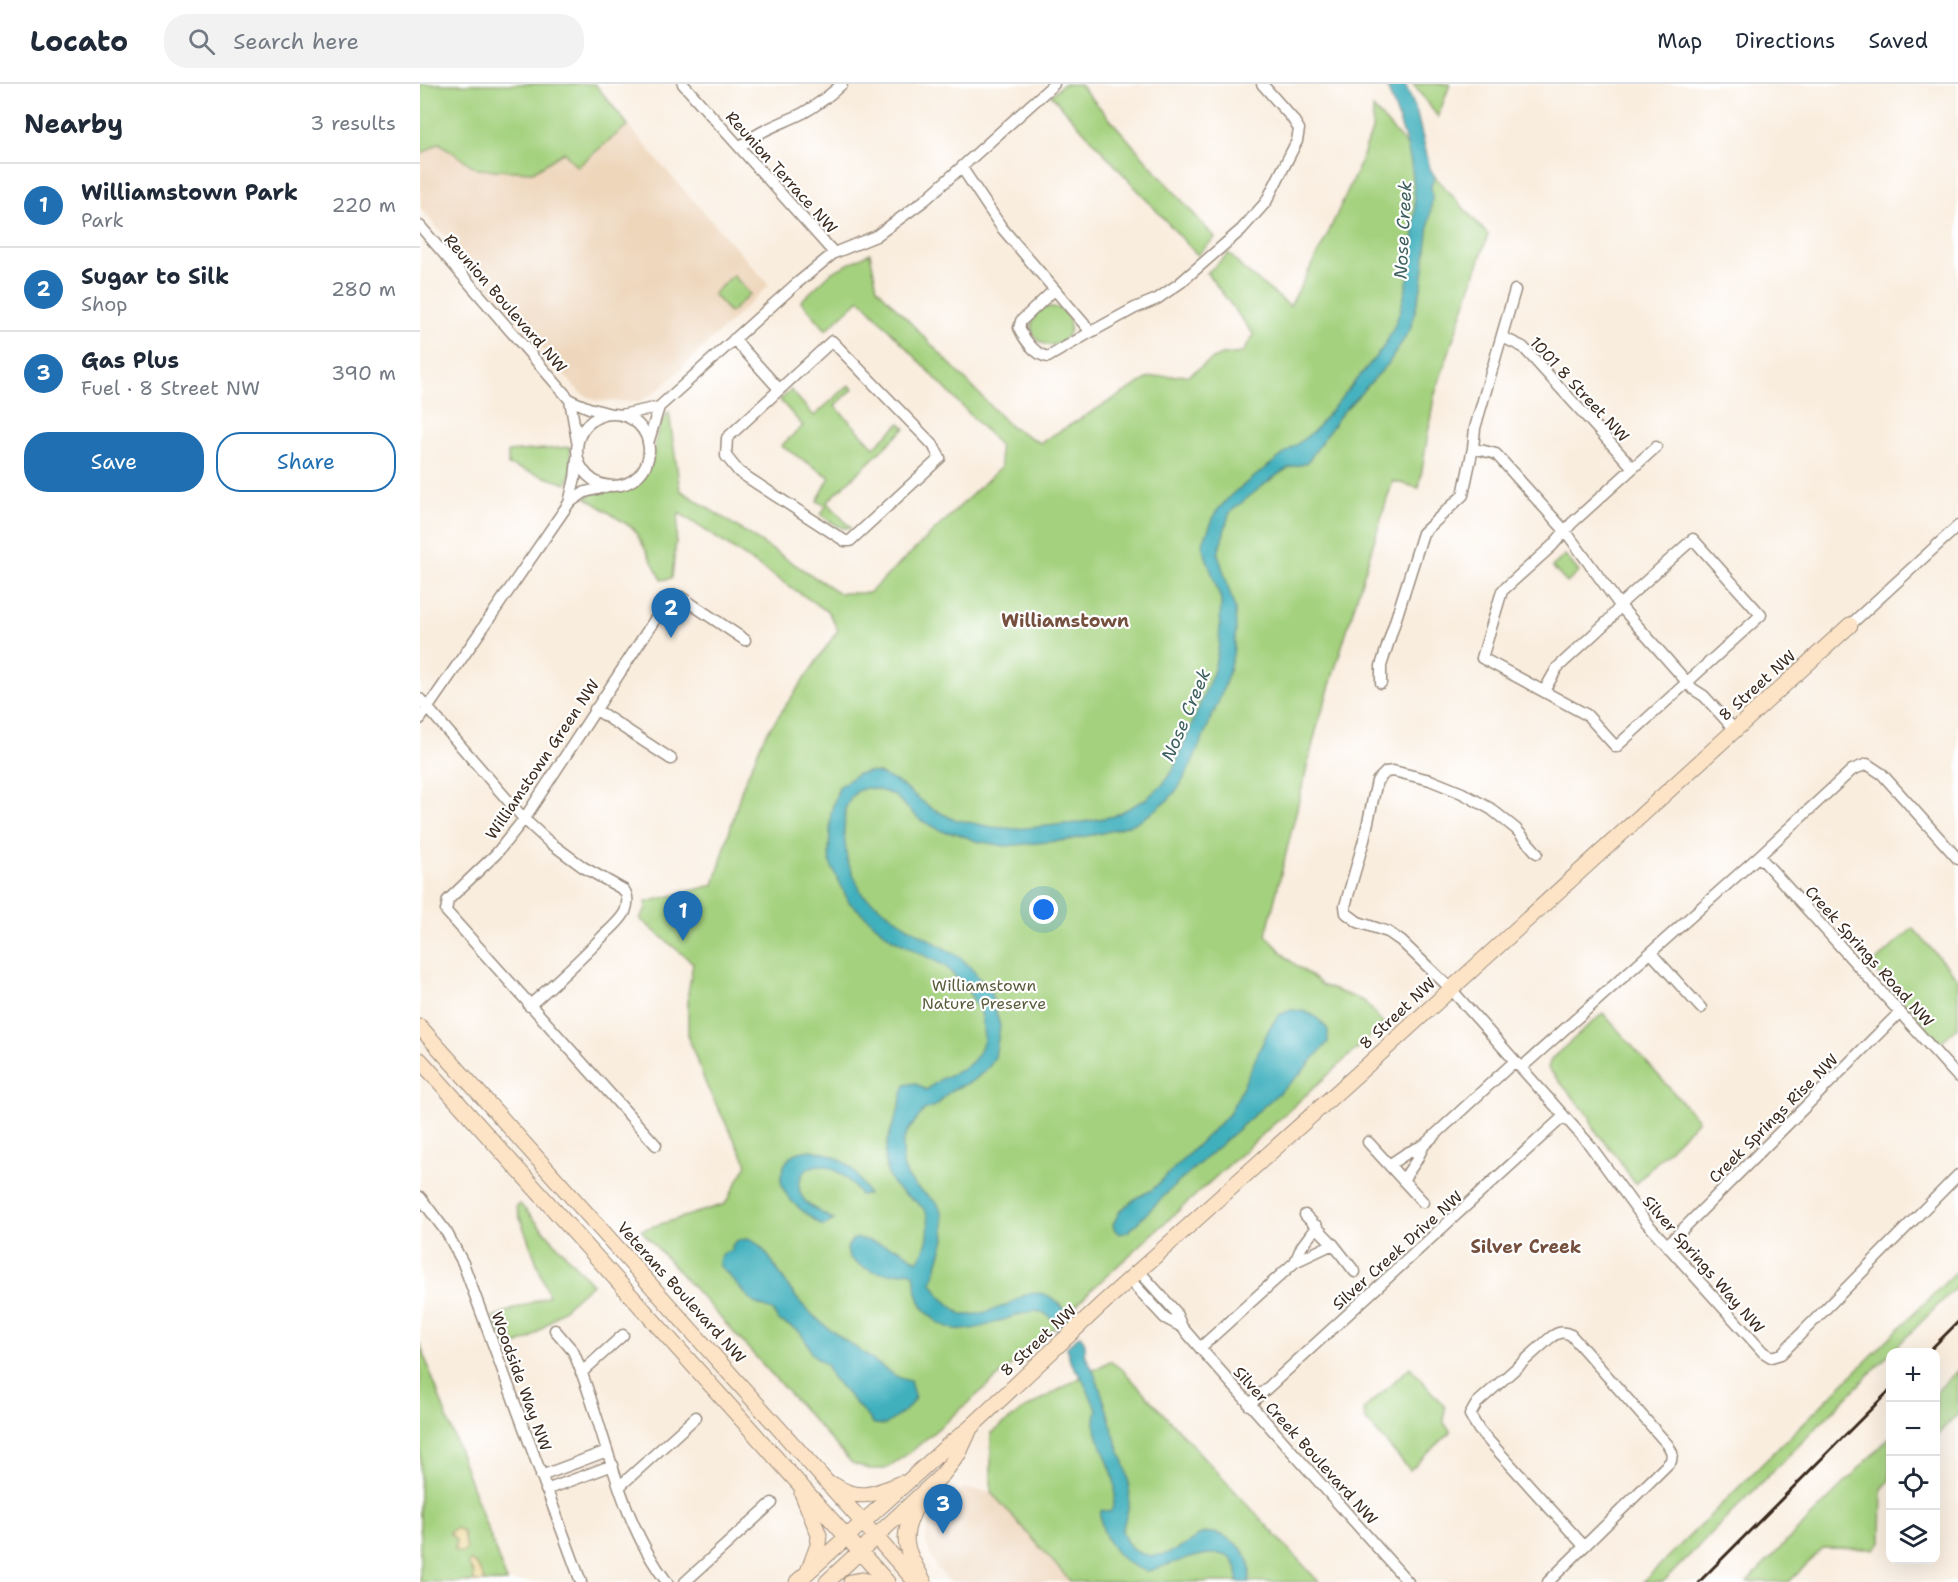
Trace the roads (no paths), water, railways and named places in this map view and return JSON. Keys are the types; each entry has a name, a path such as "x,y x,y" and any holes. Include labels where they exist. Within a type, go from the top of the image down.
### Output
{"main road":[{"name":"8 Street NW","path":"802,1577 970,1428 1055,1347 1850,625"},
{"name":"Veterans Boulevard NW","path":"420,1027 916,1582"},
{"path":"420,1059 887,1582"},
{"name":"8 Street NW","path":"827,1582 944,1474 959,1453 970,1428"},
{"path":"822,1477 846,1493 863,1496 876,1494 912,1479"},
{"path":"797,1482 819,1535 819,1545 802,1577"},
{"path":"923,1493 907,1524 905,1538 909,1554 924,1582"},
{"path":"851,1582 863,1580 872,1582"}],"street":[{"name":"Reunion Terrace NW","path":"683,84 834,253"},
{"path":"740,147 767,128 805,112 824,100 842,84"},
{"path":"648,443 659,407 796,284 834,253 876,236 925,200 1054,84"},
{"path":"1054,290 1021,321 1019,328 1030,345 1042,357 1048,357 1180,284 1240,230 1266,202 1297,141 1299,129 1262,84"},
{"path":"962,168 1002,228 1090,332"},
{"name":"Reunion Boulevard NW","path":"420,226 570,400 576,423 577,443"},
{"path":"1381,682 1381,666 1423,533 1463,495 1473,448 1474,428 1515,290"},
{"name":"1001 8 Street NW","path":"1502,337 1523,347 1633,468"},
{"path":"734,339 779,389"},
{"path":"832,341 933,446 940,458 850,541 845,541 739,472 726,456 727,438 779,389 832,341"},
{"name":"Reunion Boulevard NW","path":"570,400 589,408 616,414"},
{"path":"569,503 575,478 579,435 591,420 602,415 659,407"},
{"path":"420,719 569,503 585,492 626,483 644,468 648,457 646,436 637,423 616,414"},
{"path":"1544,691 1557,668 1625,600 1693,539 1761,615 1690,686 1616,747 1587,715 1482,658 1502,591 1566,532 1572,523 1656,447"},
{"path":"1473,448 1496,454 1566,532 1621,606 1690,686 1699,701 1731,732"},
{"path":"577,457 587,475 598,483 609,486"},
{"path":"1850,625 1958,526"},
{"name":"Williamstown Green NW","path":"656,1145 446,911 448,900 496,854 524,819 662,607 674,596 687,600 745,640"},
{"path":"420,699 524,819 564,854 624,890 628,896 624,914 617,922 529,1006"},
{"path":"595,709 671,759"},
{"path":"1389,1165 1424,1145 1651,953 1852,770 1867,764 1882,774 1958,859"},
{"name":"Silver Springs Way NW","path":"1538,853 1491,809 1462,793 1430,780 1393,771 1386,772 1377,782 1364,840 1345,906 1346,913 1358,922 1388,932 1401,941 1450,988 1601,1159 1631,1203 1755,1345 1771,1357 1780,1354 1958,1174"},
{"name":"Creek Springs Road NW","path":"1759,856 1958,1077"},
{"path":"1651,953 1701,1008"},
{"name":"Creek Springs Rise NW","path":"1667,1245 1900,1012"},
{"name":"Silver Creek Drive NW","path":"1249,1405 1564,1116"},
{"path":"1368,1142 1423,1202"},
{"path":"1403,1180 1424,1145"},
{"name":"Woodside Way NW","path":"420,1197 447,1233 463,1263 581,1582"},
{"path":"1305,1215 1333,1244 1355,1272"},
{"path":"1294,1262 1302,1246 1317,1226"},
{"path":"1200,1348 1294,1262 1333,1244"},
{"name":"Silver Creek Boulevard NW","path":"1134,1275 1175,1311 1182,1327 1249,1405 1408,1582"},
{"path":"555,1329 573,1351 641,1542 667,1582"},
{"path":"1548,1582 1671,1461 1672,1453 1668,1445 1571,1335 1564,1332 1557,1333 1550,1338 1477,1403 1470,1415 1479,1430 1584,1546"},
{"path":"581,1373 623,1335"},
{"path":"620,1486 696,1417"},
{"path":"541,1476 608,1451"},
{"path":"546,1490 613,1465"},
{"path":"685,1582 772,1503"}],"water":[{"path":"1386,84 1405,84 1416,110 1430,168 1435,177 1431,185 1432,199 1422,284 1410,330 1388,364 1341,414 1307,463 1291,467 1279,474 1229,514 1218,554 1235,609 1236,630 1233,655 1218,703 1179,787 1168,800 1133,824 1068,840 1005,846 944,832 920,820 894,795 876,789 866,788 857,791 845,809 844,833 847,860 862,894 908,927 961,958 991,993 1000,1026 995,1057 989,1067 973,1081 947,1094 937,1105 924,1110 908,1131 903,1142 903,1166 908,1177 915,1186 937,1203 942,1212 945,1239 932,1283 941,1297 962,1315 991,1311 1026,1295 1036,1293 1055,1300 1065,1311 1070,1324 1058,1334 1056,1325 1050,1318 1039,1311 1034,1311 971,1329 947,1327 935,1320 922,1305 917,1294 914,1274 908,1271 885,1273 869,1270 849,1257 847,1248 852,1240 858,1238 900,1249 917,1261 922,1255 929,1225 927,1214 922,1207 901,1192 888,1174 885,1158 887,1142 905,1085 915,1083 926,1090 972,1062 979,1053 984,1040 982,1016 967,989 945,966 891,938 849,902 830,863 829,854 831,812 839,787 857,774 878,773 897,782 931,808 953,819 1016,829 1078,823 1114,816 1146,799 1163,784 1174,768 1214,670 1219,645 1221,600 1202,545 1216,512 1232,494 1314,431 1382,349 1400,309 1407,285 1414,233 1414,184 1406,143"},
{"path":"1291,1010 1303,1011 1316,1017 1328,1030 1328,1042 1300,1074 1172,1188 1128,1232 1119,1234 1113,1224 1120,1211 1136,1198 1152,1190 1228,1115 1269,1029 1279,1015"},
{"path":"812,1150 840,1159 858,1177 868,1194 860,1195 845,1177 825,1166 818,1165 807,1170 800,1180 800,1192 809,1205 834,1220 823,1226 798,1208 785,1192 782,1184 781,1174 790,1157"},
{"path":"749,1239 768,1256 803,1305 830,1330 889,1372 910,1381 915,1399 905,1411 885,1425 874,1424 831,1376 827,1366 811,1353 799,1331 778,1320 772,1310 754,1303 719,1265 720,1257 723,1253 732,1250 732,1245 738,1240"},
{"path":"1080,1335 1085,1345 1084,1353 1101,1391 1127,1471 1129,1498 1122,1531 1127,1542 1142,1554 1151,1556 1180,1548 1204,1533 1219,1535 1234,1542 1245,1553 1250,1564 1249,1582 1237,1582 1236,1566 1229,1557 1218,1554 1203,1555 1148,1571 1129,1564 1121,1558 1109,1542 1100,1514 1102,1510 1110,1512 1112,1508 1115,1484 1096,1430 1097,1410 1081,1377 1070,1361 1067,1347"}],"railway":[{"path":"1932,1348 1958,1322"},
{"path":"1699,1582 1886,1394"}],"place":[{"name":"Sugar to Silk","path":"671,638"},
{"name":"Williamstown Park","path":"683,941"},
{"name":"Gas Plus","path":"943,1534"}],"district":[{"name":"Williamstown","path":"1065,621"},
{"name":"Silver Creek","path":"1526,1247"}],"water label":[{"name":"Nose Creek","path":"1403,230"},
{"name":"Nose Creek","path":"1186,715"}],"park label":[{"name":"Williamstown Nature Preserve","path":"984,994"}]}
